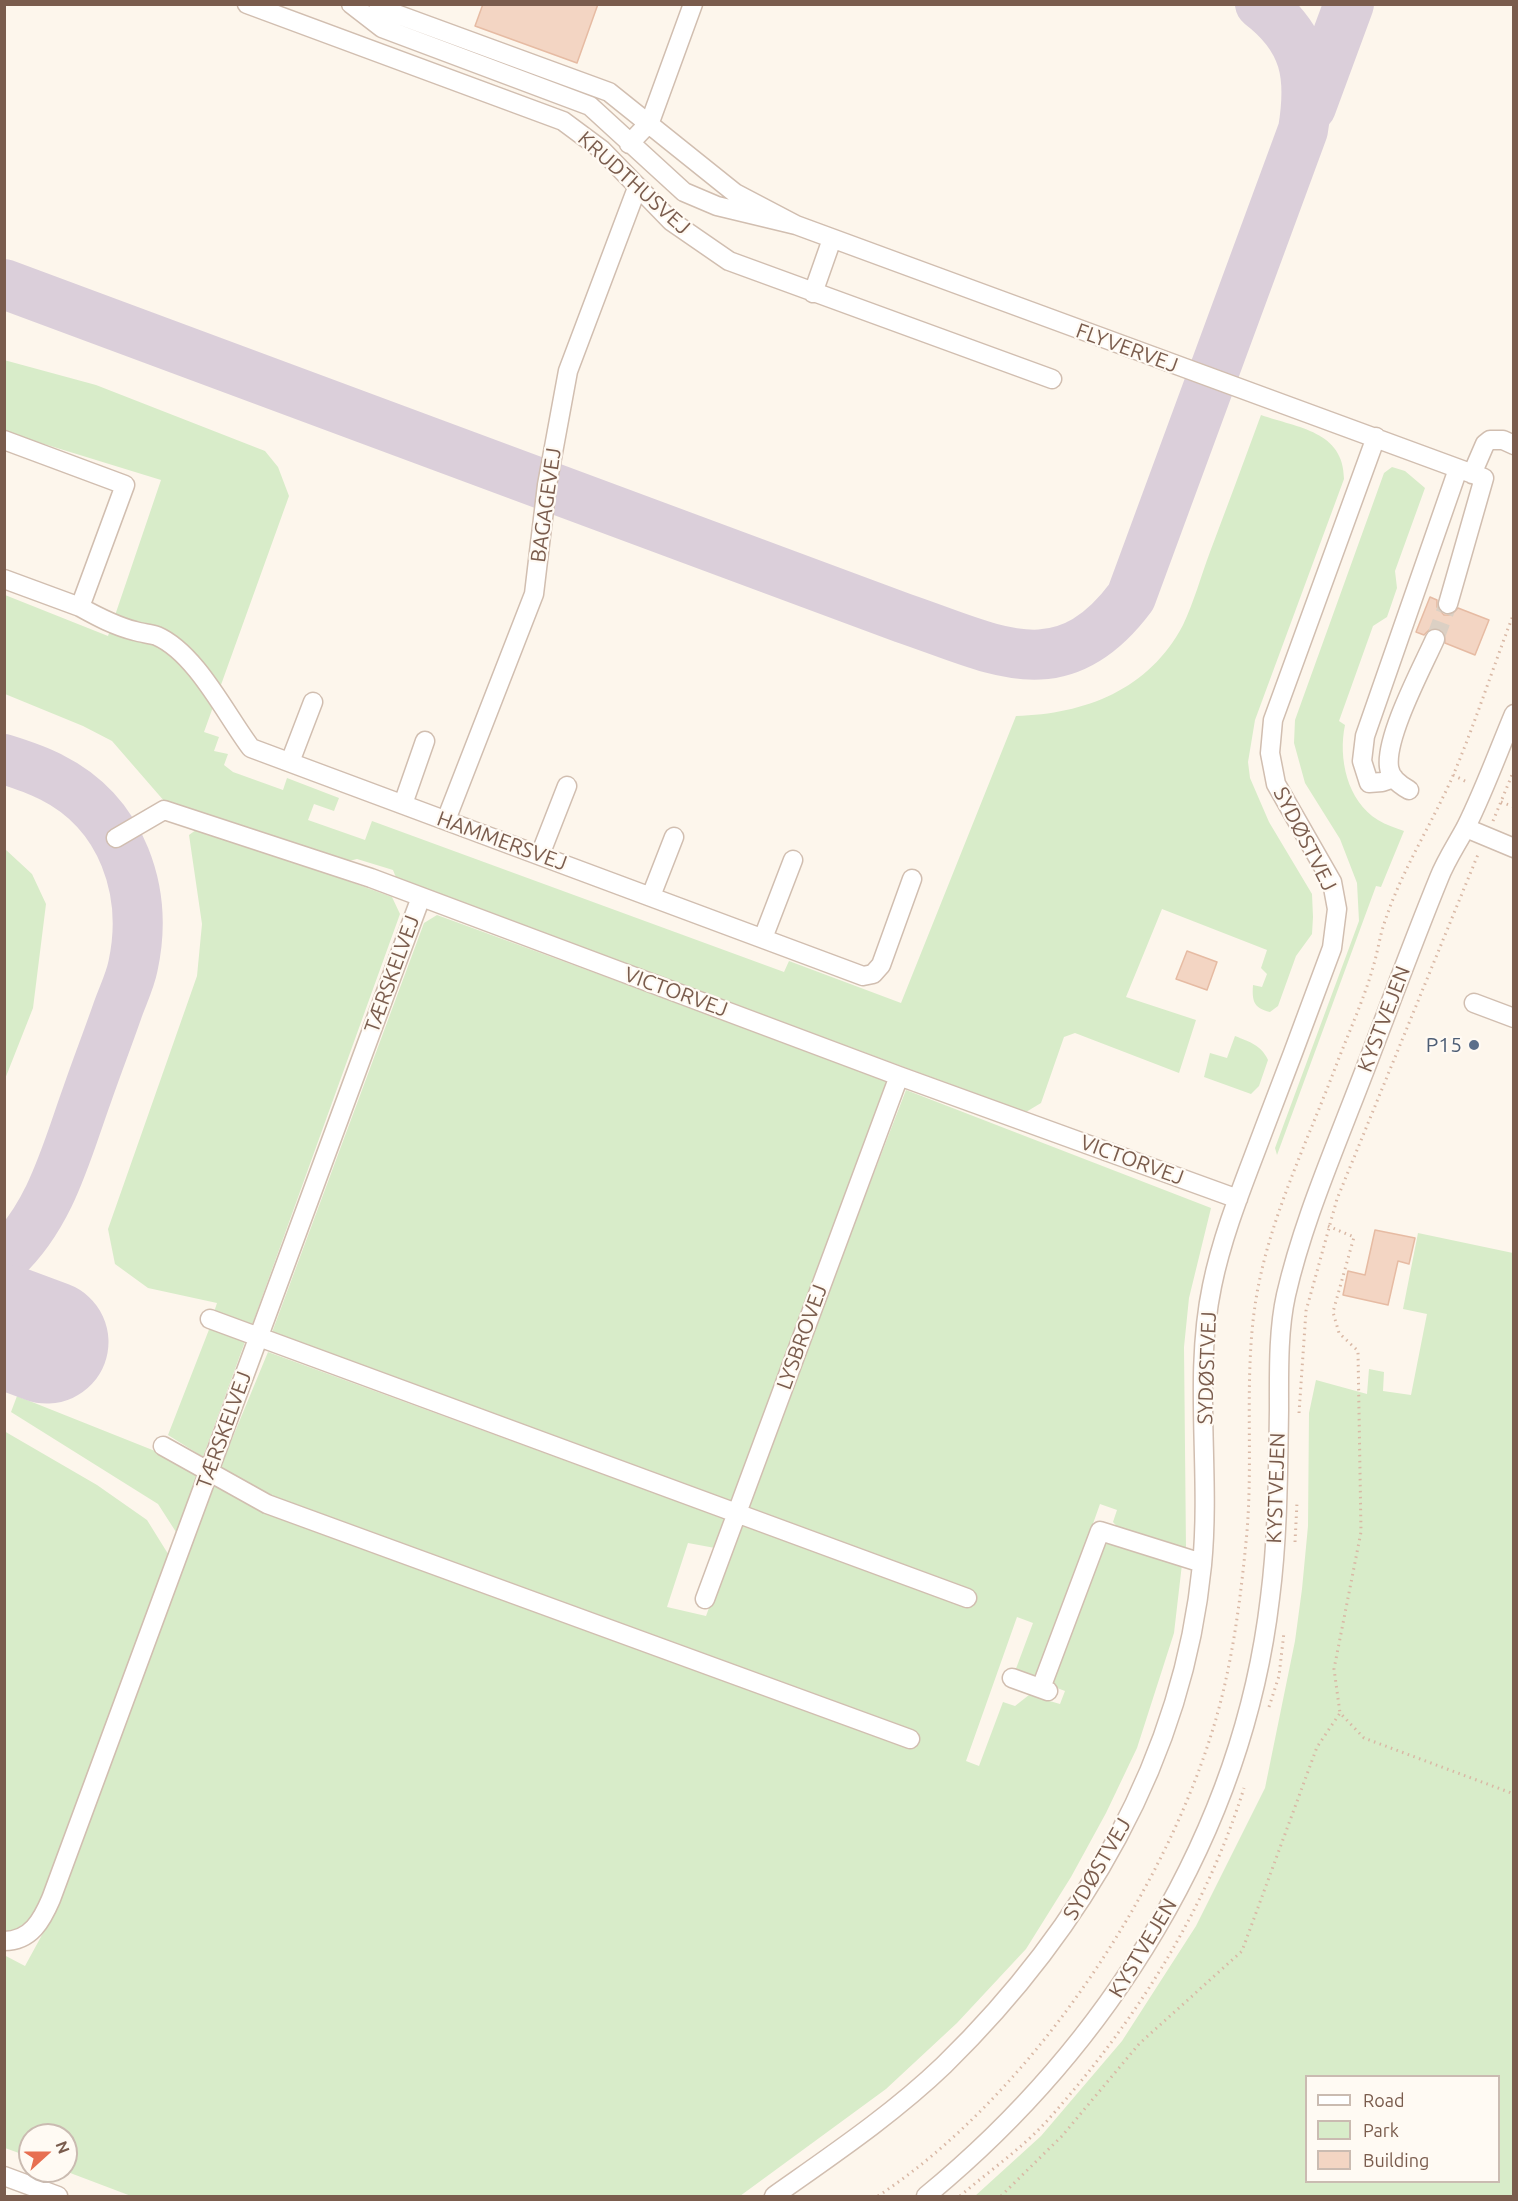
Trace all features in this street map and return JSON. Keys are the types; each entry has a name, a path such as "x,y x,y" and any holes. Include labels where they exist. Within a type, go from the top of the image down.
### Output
{"street":[{"name":"KRUDTHUSVEJ","path":"247,4 563,121 602,150 672,221 729,261 1052,379"},
{"path":"351,4 382,28 590,106 684,192 717,206 796,225"},
{"path":"378,4 435,28 609,92 650,122 735,193 796,225"},
{"path":"629,144 650,122 693,4"},
{"path":"420,68 435,28"},
{"name":"BAGAGEVEJ","path":"446,820 534,594 547,485 568,371 637,188"},
{"name":"FLYVERVEJ","path":"796,225 1465,471"},
{"path":"813,293 832,239"},
{"name":"SYDØSTVEJ","path":"774,2196 847,2145 943,2066 1026,1974 1083,1898 1120,1837 1172,1712 1195,1614 1202,1563 1206,1327 1212,1286 1238,1199 1332,948 1337,909 1332,882 1276,784 1270,753 1273,720 1376,437"},
{"path":"4,440 125,485 80,607"},
{"path":"1394,778 1369,783 1362,761 1365,736 1465,471 1490,440 1514,445"},
{"path":"1448,604 1484,478 1465,471"},
{"name":"HAMMERSVEJ","path":"4,579 80,607 105,621 157,636 182,653 206,681 227,717 251,748 862,976 873,974 881,965 912,879"},
{"path":"1409,790 1397,783 1389,768 1390,741 1435,639"},
{"path":"290,762 313,702"},
{"name":"KYSTVEJEN","path":"926,2196 973,2158 1019,2112 1104,2012 1139,1960 1169,1907 1215,1808 1248,1705 1268,1610 1277,1528 1279,1375 1285,1299 1308,1217 1441,873 1466,828 1514,714"},
{"path":"403,804 425,741"},
{"path":"540,855 567,786"},
{"name":"VICTORVEJ","path":"116,838 164,810 421,897 899,1076 1238,1199"},
{"path":"1466,828 1514,848"},
{"path":"651,896 674,837"},
{"path":"763,938 793,860"},
{"name":"TÆRSKELVEJ","path":"4,1941 12,1941 41,1923 421,897"},
{"path":"1474,1003 1514,1018"},
{"name":"LYSBROVEJ","path":"705,1599 899,1076"},
{"path":"210,1319 967,1598"},
{"path":"163,1446 267,1504 910,1740"},
{"path":"1012,1678 1044,1690 1100,1531 1202,1563"},
{"path":"4,2176 58,2196"}],"path":[{"path":"878,2196 900,2182 964,2126 1018,2071 1067,2011 1124,1926 1178,1821 1212,1732 1236,1628 1247,1538 1252,1345 1260,1279 1280,1214 1374,967 1385,920 1453,775 1514,613"},
{"path":"1308,1217 1354,1237 1333,1312 1339,1333 1358,1351 1361,1382 1358,1414 1361,1532 1334,1669 1340,1713 1364,1738 1514,1794"},
{"path":"1001,2196 1062,2136 1139,2043 1242,1952 1317,1747 1340,1713"}],"green space":[{"path":"4,360 96,385 265,451 278,467 289,496 204,732 219,737 214,751 228,754 224,765 233,772 283,790 287,778 339,798 334,811 314,804 308,820 365,840 372,821 784,972 789,961 901,1003 1016,716 1066,710 1090,703 1113,694 1133,682 1152,666 1169,647 1187,616 1261,415 1316,434 1336,451 1342,463 1344,479 1255,720 1248,762 1250,778 1269,822 1312,894 1312,934 1296,956 1278,1006 1270,1012 1257,1006 1253,999 1253,985 1262,987 1267,974 1261,968 1267,950 1162,909 1126,997 1196,1020 1179,1073 1075,1033 1064,1037 1041,1103 1026,1112 397,880 393,870 357,859 345,862 165,802 112,741 83,726 5,694 5,595 108,636 161,480 5,432"},
{"path":"1392,467 1405,471 1425,488 1395,571 1397,588 1387,617 1373,626 1339,721 1345,725 1343,751 1347,778 1359,802 1378,820 1404,831 1381,887 1376,886 1277,1155 1275,1148 1359,921 1357,883 1340,839 1305,783 1294,743 1295,720 1384,473"},
{"path":"200,827 392,897 400,914 252,1325 214,1312 217,1303 148,1288 115,1264 108,1229 197,976 202,924 189,835"},
{"path":"5,849 32,874 46,904 33,1008 5,1079"},
{"path":"437,915 890,1081 733,1504 271,1335 424,923"},
{"path":"1235,1036 1258,1047 1268,1060 1259,1086 1251,1094 1204,1077 1210,1053 1227,1058"},
{"path":"906,1090 1211,1208 1189,1298 1184,1347 1186,1549 1121,1531 1113,1522 1117,1510 1100,1504 1037,1681 1014,1674 1033,1623 1017,1617 966,1761 979,1766 1003,1702 1015,1706 1029,1695 1060,1704 1065,1691 1052,1686 1106,1539 1182,1564 1174,1633 1137,1748 1106,1813 1071,1877 1026,1949 957,2023 886,2089 740,2196 131,2196 78,2176 78,2123 18,2123 18,2153 5,2148 4,1955 25,1966 54,1913 74,1865 99,1790 215,1483 913,1747 917,1733 274,1499 220,1468 268,1352 728,1520 715,1548 688,1543 667,1607 706,1616 740,1524 968,1607 973,1594 744,1510"},
{"path":"1418,1233 1513,1253 1513,2196 975,2196 1041,2136 1122,2041 1196,1926 1265,1788 1295,1641 1302,1589 1308,1526 1309,1413 1316,1380 1367,1394 1369,1369 1384,1372 1383,1391 1411,1395 1427,1314 1403,1309"},
{"path":"210,1327 246,1339 203,1457 168,1435"},
{"path":"17,1396 155,1451 200,1475 176,1532 158,1504 11,1412"},
{"path":"4,1431 97,1485 147,1520 170,1557 36,1916 8,1934 4,1934"}],"building":[{"path":"483,4 598,4 577,63 475,26"},
{"path":"1430,597 1437,600 1437,607 1444,615 1451,615 1458,608 1489,620 1475,655 1445,643 1444,633 1439,629 1429,630 1424,635 1416,632"},
{"path":"1187,951 1217,962 1207,990 1176,979"},
{"path":"1375,1230 1415,1238 1409,1264 1398,1261 1388,1305 1343,1295 1348,1271 1365,1275"}],"taxiway":[{"path":"4,284 968,641 997,650 1025,654 1052,653 1079,644 1105,626 1131,597 1303,130 1307,92 1302,60 1287,31 1260,4"},
{"path":"1311,107 1349,4"},
{"path":"4,759 51,777 76,792 96,811 113,833 125,857 133,883 137,910 137,938 130,977 64,1161 34,1223 4,1259"}],"runway":[{"path":"4,1326 47,1342"}],"tunnel":[{"path":"1435,639 1448,604"}],"place":[{"name":"P15","path":"1474,1045"}]}
